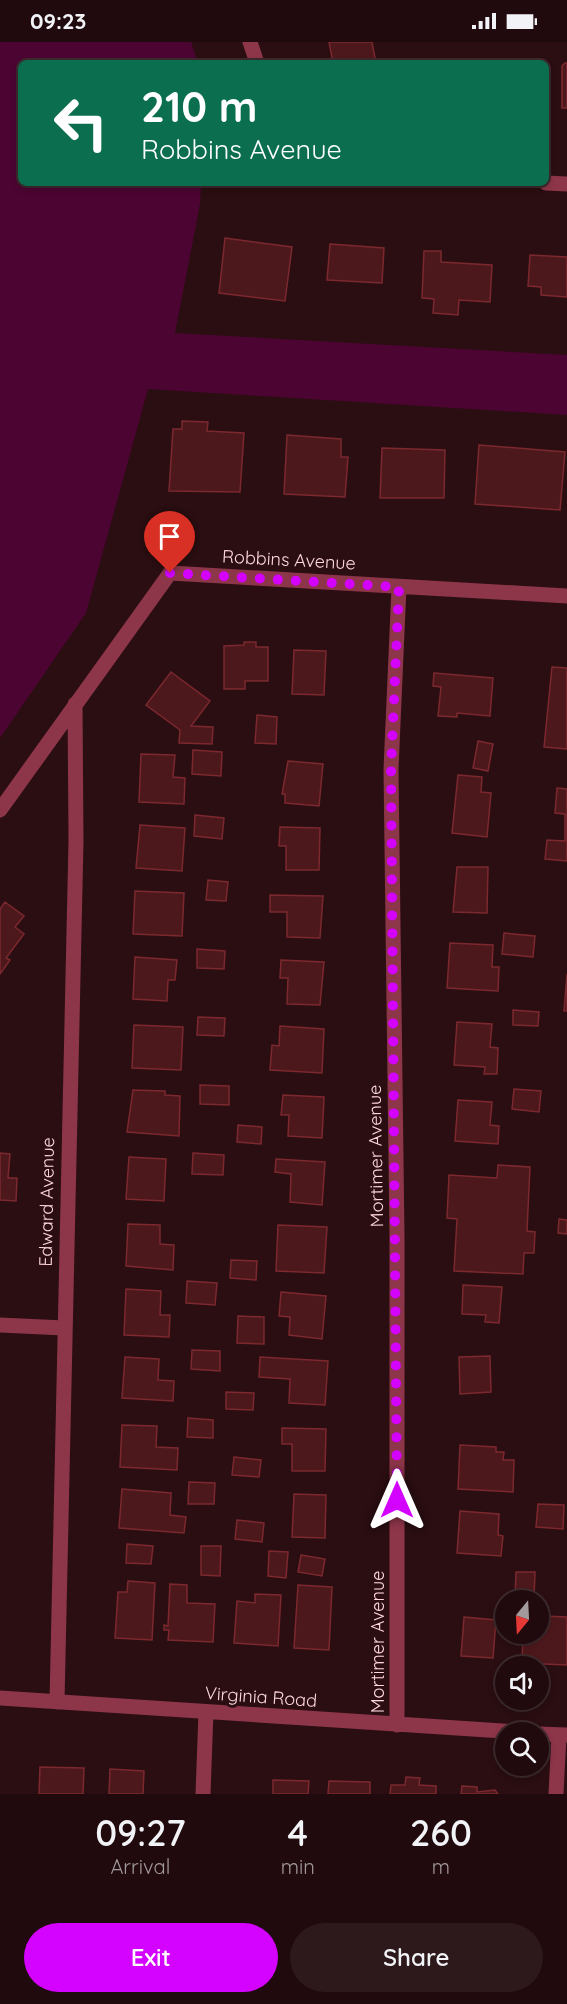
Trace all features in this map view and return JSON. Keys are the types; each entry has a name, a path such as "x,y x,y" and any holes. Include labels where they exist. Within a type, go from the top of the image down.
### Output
{"street":[{"path":"250,42 256,60"},
{"path":"549,183 567,184"},
{"name":"Robbins Avenue","path":"75,704 170,573 567,596"},
{"name":"Mortimer Avenue","path":"398,1725 397,1236 391,769 399,587"},
{"path":"0,810 75,704"},
{"name":"Edward Avenue","path":"57,1702 76,841 75,704"},
{"path":"0,1325 64,1328"},
{"name":"Virginia Road","path":"0,1698 495,1731"},
{"path":"203,1794 206,1712"},
{"path":"556,1794 563,1735"}],"shaded area":[{"path":"0,42 191,42 197,60 18,60 18,186 201,186 200,204 175,333 567,355 567,415 148,389 86,613 0,738"}],"building":[{"path":"329,42 372,42 375,60 332,60"},
{"path":"567,63 567,108 562,108 562,66"},
{"path":"225,238 292,247 285,301 219,293"},
{"path":"330,244 384,248 382,283 327,280"},
{"path":"424,251 441,251 441,262 492,265 490,302 459,300 458,315 433,313 434,299 422,298"},
{"path":"530,255 567,257 567,297 541,295 541,287 528,286"},
{"path":"182,421 208,422 207,431 244,433 240,492 169,491 173,429 182,429"},
{"path":"287,435 341,439 341,457 348,457 345,497 284,494"},
{"path":"479,445 565,452 560,510 475,504"},
{"path":"382,448 445,450 444,498 380,498"},
{"path":"244,642 256,642 256,647 268,647 268,681 245,681 245,689 224,689 224,646 244,645"},
{"path":"294,650 326,651 324,695 292,694"},
{"path":"552,667 567,668 567,749 544,747"},
{"path":"171,672 210,701 191,726 213,727 212,744 179,743 180,730 146,705"},
{"path":"434,673 493,678 490,716 457,713 457,717 438,716 441,687 433,686"},
{"path":"257,715 277,717 276,744 255,743"},
{"path":"478,741 493,744 488,771 473,768"},
{"path":"193,750 222,752 221,776 192,774"},
{"path":"141,754 175,755 173,777 185,778 184,804 139,802"},
{"path":"288,761 323,764 319,806 285,803 285,794 282,794"},
{"path":"458,775 482,777 481,792 491,793 487,837 452,833"},
{"path":"557,788 567,789 567,861 545,859 547,840 565,841 565,814 555,813"},
{"path":"195,815 224,818 222,839 194,836"},
{"path":"140,825 185,828 182,871 136,868"},
{"path":"280,827 320,828 319,870 286,870 286,846 279,846"},
{"path":"457,867 488,867 487,913 453,912"},
{"path":"208,880 228,882 226,901 206,900"},
{"path":"135,891 184,893 182,936 133,934"},
{"path":"270,895 323,896 320,938 287,937 287,912 270,912"},
{"path":"5,902 24,916 15,927 24,934 6,958 10,960 0,974 0,909"},
{"path":"504,933 535,936 533,957 502,954"},
{"path":"450,943 493,945 492,967 499,967 498,991 447,988"},
{"path":"197,949 225,951 224,969 197,968"},
{"path":"135,957 177,960 175,980 168,980 167,1001 133,999"},
{"path":"281,960 324,962 320,1005 287,1004 288,978 280,978"},
{"path":"567,974 567,1011 564,1011"},
{"path":"513,1010 539,1012 538,1026 513,1025"},
{"path":"198,1017 225,1018 224,1036 197,1035"},
{"path":"457,1022 492,1024 490,1047 498,1048 497,1074 484,1074 485,1067 454,1065"},
{"path":"134,1025 183,1027 181,1070 132,1068"},
{"path":"280,1026 324,1029 322,1073 270,1070 272,1045 279,1046"},
{"path":"200,1085 229,1086 229,1105 200,1104"},
{"path":"514,1089 541,1091 539,1112 512,1109"},
{"path":"133,1090 165,1091 165,1095 180,1096 179,1136 127,1132"},
{"path":"283,1095 324,1097 322,1138 288,1136 289,1115 281,1115"},
{"path":"458,1100 492,1102 490,1125 499,1126 498,1144 455,1141"},
{"path":"238,1125 262,1127 261,1144 237,1142"},
{"path":"0,1153 10,1154 8,1178 17,1178 16,1201 0,1200"},
{"path":"193,1153 224,1155 223,1175 192,1174"},
{"path":"129,1157 166,1159 164,1201 126,1199"},
{"path":"276,1159 325,1162 322,1205 290,1202 291,1174 275,1172"},
{"path":"498,1165 530,1167 527,1231 535,1232 534,1253 524,1253 523,1274 454,1271 457,1219 447,1218 449,1175 497,1178"},
{"path":"559,1219 567,1220 567,1234 558,1233"},
{"path":"128,1224 160,1225 160,1244 174,1245 173,1270 126,1266"},
{"path":"278,1225 327,1227 324,1273 276,1271"},
{"path":"231,1260 257,1261 256,1280 230,1278"},
{"path":"187,1281 217,1283 215,1305 186,1303"},
{"path":"463,1285 502,1287 499,1323 485,1322 486,1315 462,1314"},
{"path":"126,1289 161,1291 160,1315 170,1315 169,1337 124,1335"},
{"path":"281,1292 326,1296 322,1339 289,1335 290,1317 279,1316"},
{"path":"238,1316 264,1317 264,1344 237,1343"},
{"path":"192,1350 220,1351 220,1371 191,1369"},
{"path":"490,1356 491,1392 460,1394 459,1357"},
{"path":"125,1357 159,1359 158,1380 174,1381 173,1401 122,1398"},
{"path":"260,1357 328,1361 325,1405 289,1403 290,1379 259,1377"},
{"path":"226,1392 254,1393 253,1410 226,1409"},
{"path":"188,1418 213,1420 213,1438 187,1437"},
{"path":"122,1425 157,1426 156,1447 178,1448 177,1470 120,1467"},
{"path":"282,1428 326,1429 325,1471 292,1471 292,1444 282,1444"},
{"path":"460,1445 496,1447 496,1452 504,1452 503,1460 514,1460 513,1492 458,1489"},
{"path":"234,1457 261,1460 259,1477 232,1475"},
{"path":"189,1482 215,1483 214,1504 188,1504"},
{"path":"122,1489 171,1493 170,1515 186,1517 184,1533 119,1528"},
{"path":"294,1494 326,1495 325,1538 292,1537"},
{"path":"538,1504 564,1505 563,1529 536,1527"},
{"path":"460,1511 499,1514 498,1535 503,1536 501,1556 457,1553"},
{"path":"237,1520 264,1523 262,1542 235,1539"},
{"path":"127,1544 153,1546 151,1564 126,1563"},
{"path":"201,1546 221,1546 220,1576 201,1575"},
{"path":"269,1551 288,1552 286,1578 268,1576"},
{"path":"301,1555 325,1559 322,1576 298,1572"},
{"path":"516,1572 535,1572 534,1590 515,1590"},
{"path":"128,1581 155,1583 152,1640 115,1638 118,1592 127,1592"},
{"path":"170,1584 187,1585 187,1603 215,1604 213,1642 168,1640 169,1630 164,1630 164,1625 168,1626"},
{"path":"298,1585 332,1587 329,1650 294,1648"},
{"path":"255,1594 281,1595 278,1646 234,1643 237,1601 255,1603"},
{"path":"549,1616 567,1617 567,1665 549,1664 549,1656 522,1656 523,1644 549,1644"},
{"path":"464,1617 495,1620 493,1658 461,1656"},
{"path":"40,1767 84,1768 83,1794 39,1794"},
{"path":"110,1769 144,1771 143,1794 109,1794"},
{"path":"406,1777 420,1778 419,1785 436,1786 436,1794 390,1794 391,1785 405,1785"},
{"path":"273,1780 309,1781 308,1794 273,1794"},
{"path":"329,1781 370,1782 370,1794 328,1794"},
{"path":"462,1786 477,1787 477,1792 495,1790 498,1794 461,1794"}],"route":[{"path":"170,573 399,587 391,769 397,1236 397,1500"}]}
